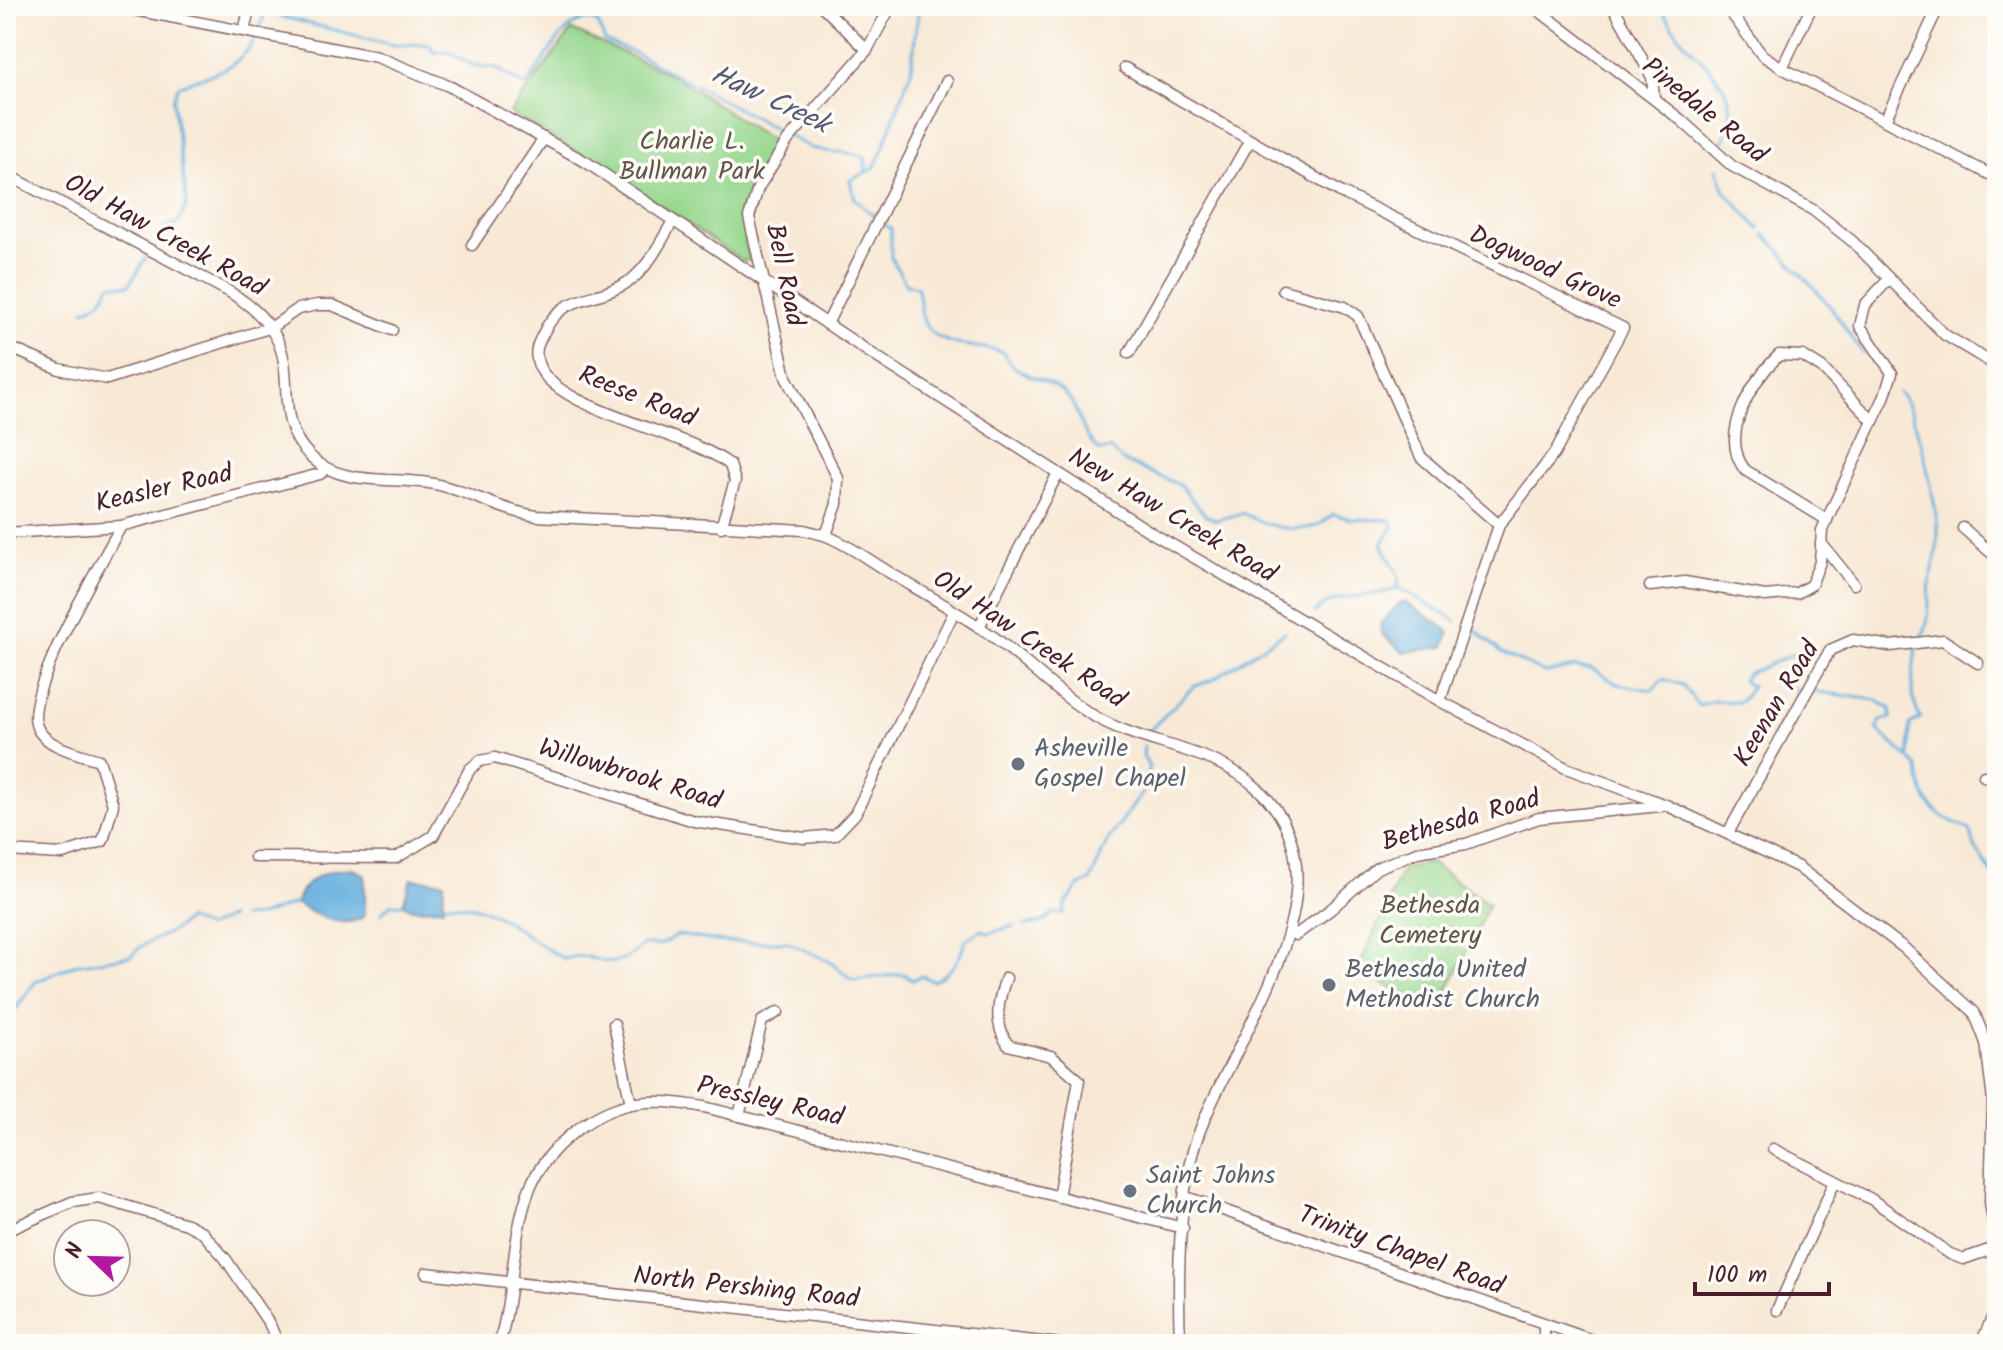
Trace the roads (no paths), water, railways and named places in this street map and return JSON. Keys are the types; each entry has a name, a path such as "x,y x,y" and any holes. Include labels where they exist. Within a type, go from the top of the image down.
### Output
{"street":[{"name":"New Haw Creek Road","path":"114,6 377,57 411,68 544,138 1166,541 1440,701 1578,774 1666,805 1779,855 1816,878 1904,948 1974,1012 1986,1043 1992,1086 1990,1202 1997,1247"},
{"path":"244,31 250,6"},
{"path":"822,6 867,50"},
{"name":"Bell Road","path":"826,535 839,495 838,478 786,377 749,227 750,212 758,188 791,136 867,50 891,6"},
{"name":"Pinedale Road","path":"1533,6 1654,98 1732,166 1813,210 1852,241 1945,335 1997,366"},
{"path":"1613,6 1652,77 1654,98"},
{"path":"1726,6 1762,55 1782,68 1997,178"},
{"path":"1782,68 1812,6"},
{"path":"1885,120 1939,6"},
{"name":"Dogwood Grove","path":"1125,68 1380,213 1623,328 1554,454 1499,525 1440,701"},
{"path":"827,324 947,81"},
{"path":"472,245 544,138"},
{"path":"1129,353 1250,140"},
{"name":"Old Haw Creek Road","path":"6,174 253,307 272,327 283,353 294,432 305,450 326,469 361,477 439,485 505,510 537,516 804,530 826,535 979,627 1102,721 1194,752 1258,788 1290,836 1296,878 1291,932 1199,1133 1183,1228 1180,1344"},
{"name":"Reese Road","path":"673,221 634,278 620,286 574,301 552,318 538,345 537,359 547,380 564,391 628,422 697,445 730,465 735,481 721,527"},
{"path":"1650,586 1685,582 1765,596 1797,593 1811,585 1820,562 1827,520 1892,373 1860,326 1865,305 1889,279"},
{"path":"1283,290 1345,307 1358,316 1421,457 1499,525"},
{"path":"11,348 59,369 107,379 272,327 298,309 332,305 392,330"},
{"path":"1827,520 1745,470 1736,458 1733,440 1761,372 1779,355 1803,356 1822,368 1873,421"},
{"name":"Keasler Road","path":"6,533 121,526 320,474 326,469"},
{"path":"979,627 1058,473"},
{"path":"6,851 63,854 103,841 113,805 99,760 59,747 41,733 36,726 35,704 53,656 121,526"},
{"path":"1963,528 1997,558"},
{"path":"1821,543 1854,584"},
{"name":"Willowbrook Road","path":"255,857 396,858 433,836 470,769 480,761 495,758 694,821 804,838 835,835 855,814 954,612"},
{"name":"Keenan Road","path":"1728,833 1806,695 1825,655 1846,641 1890,646 1943,640 1978,663"},
{"path":"1984,776 1997,781"},
{"name":"Bethesda Road","path":"1291,932 1296,935 1330,910 1377,868 1417,852 1466,844 1539,818 1666,805"},
{"path":"1006,978 998,1013 1000,1029 1008,1045 1051,1056 1079,1080 1058,1197"},
{"path":"739,1116 762,1021 778,1012"},
{"path":"614,1024 631,1104"},
{"name":"Pressley Road","path":"499,1344 521,1220 527,1195 540,1169 591,1120 631,1104 677,1103 739,1116 1183,1228"},
{"path":"1773,1149 1871,1199 1950,1254 1963,1259 1992,1249 1997,1260"},
{"path":"1777,1310 1835,1181"},
{"name":"Trinity Chapel Road","path":"1186,1197 1603,1344"},
{"path":"6,1231 72,1202 99,1198 187,1224 202,1232 225,1258 270,1325 278,1344"},
{"name":"North Pershing Road","path":"426,1273 969,1339 1061,1344"},
{"path":"1981,1344 1997,1306"},
{"path":"1544,1325 1544,1344"}],"water":[{"path":"1405,602 1445,628 1449,633 1444,647 1403,652 1382,634 1380,624 1400,603"},
{"path":"351,868 365,875 365,915 358,920 330,920 296,903 305,887 317,877"},
{"path":"411,879 444,882 443,908 412,909 403,904"}],"waterway":[{"path":"875,217 855,199 850,180 874,168 883,149 911,71 919,6"},
{"path":"1658,6 1723,87 1731,115 1728,131 1719,148"},
{"name":"Haw Creek","path":"256,10 393,45 429,44 434,52 449,52 473,65 496,68 525,86 568,29 587,19 598,23 605,41 639,55 811,148 865,157 866,172"},
{"path":"260,27 265,13"},
{"path":"158,244 165,228 178,223 187,204 173,100 178,86 229,66 254,41"},
{"path":"1717,169 1725,191 1759,229"},
{"name":"Haw Creek","path":"881,222 891,229 891,258 906,284 917,287 923,319 937,336 958,344 1003,352 1008,361 1022,372 1064,393 1088,437 1100,451 1110,449 1123,461 1180,485 1205,515 1217,520 1242,513 1265,523 1301,529 1324,522 1333,514 1350,519 1391,520 1393,527 1382,544 1399,577 1398,587"},
{"path":"1764,235 1825,301 1862,353"},
{"path":"83,311 101,301 110,285 129,285 147,256"},
{"path":"1899,393 1906,402 1919,438 1937,523 1937,546 1922,638"},
{"name":"Haw Creek","path":"1398,587 1456,621"},
{"path":"1315,612 1333,601 1377,594 1398,587"},
{"name":"Haw Creek","path":"1473,628 1501,652 1545,673 1574,667 1591,668 1617,684 1652,690 1663,679 1683,685 1698,705 1715,701 1740,702 1752,687 1743,681 1747,674 1794,654 1798,664 1786,682 1796,691 1803,691"},
{"path":"1150,730 1193,687 1214,679 1285,632"},
{"path":"1909,756 1910,725 1921,718 1913,694 1916,649"},
{"name":"Haw Creek","path":"1811,691 1876,700 1891,709 1891,718 1881,720 1877,729 1918,767 1923,791 1933,808 1970,830 1975,847 1997,881"},
{"path":"1026,925 1043,922 1054,913 1064,914 1065,905 1078,887 1090,881 1108,840 1147,787 1149,767 1143,756 1144,746"},
{"path":"242,917 260,916 296,903"},
{"path":"381,914 390,905 402,904"},
{"path":"445,904 465,905 497,915 565,959 576,956 619,961 643,945 660,945 678,935 724,942 787,942 829,961 853,980 904,974 912,980 922,976 934,981 954,965 965,941 981,930 989,933 1014,926"},
{"path":"6,1022 35,982 74,965 131,956 187,919 207,928 230,917"}],"place":[{"name":"Asheville Gospel Chapel","path":"1018,764"},
{"name":"Bethesda United Methodist Church","path":"1329,985"},
{"name":"Saint Johns Church","path":"1130,1191"}],"park label":[{"name":"Charlie L. Bullman Park","path":"692,157"},
{"name":"Bethesda Cemetery","path":"1430,921"}]}
